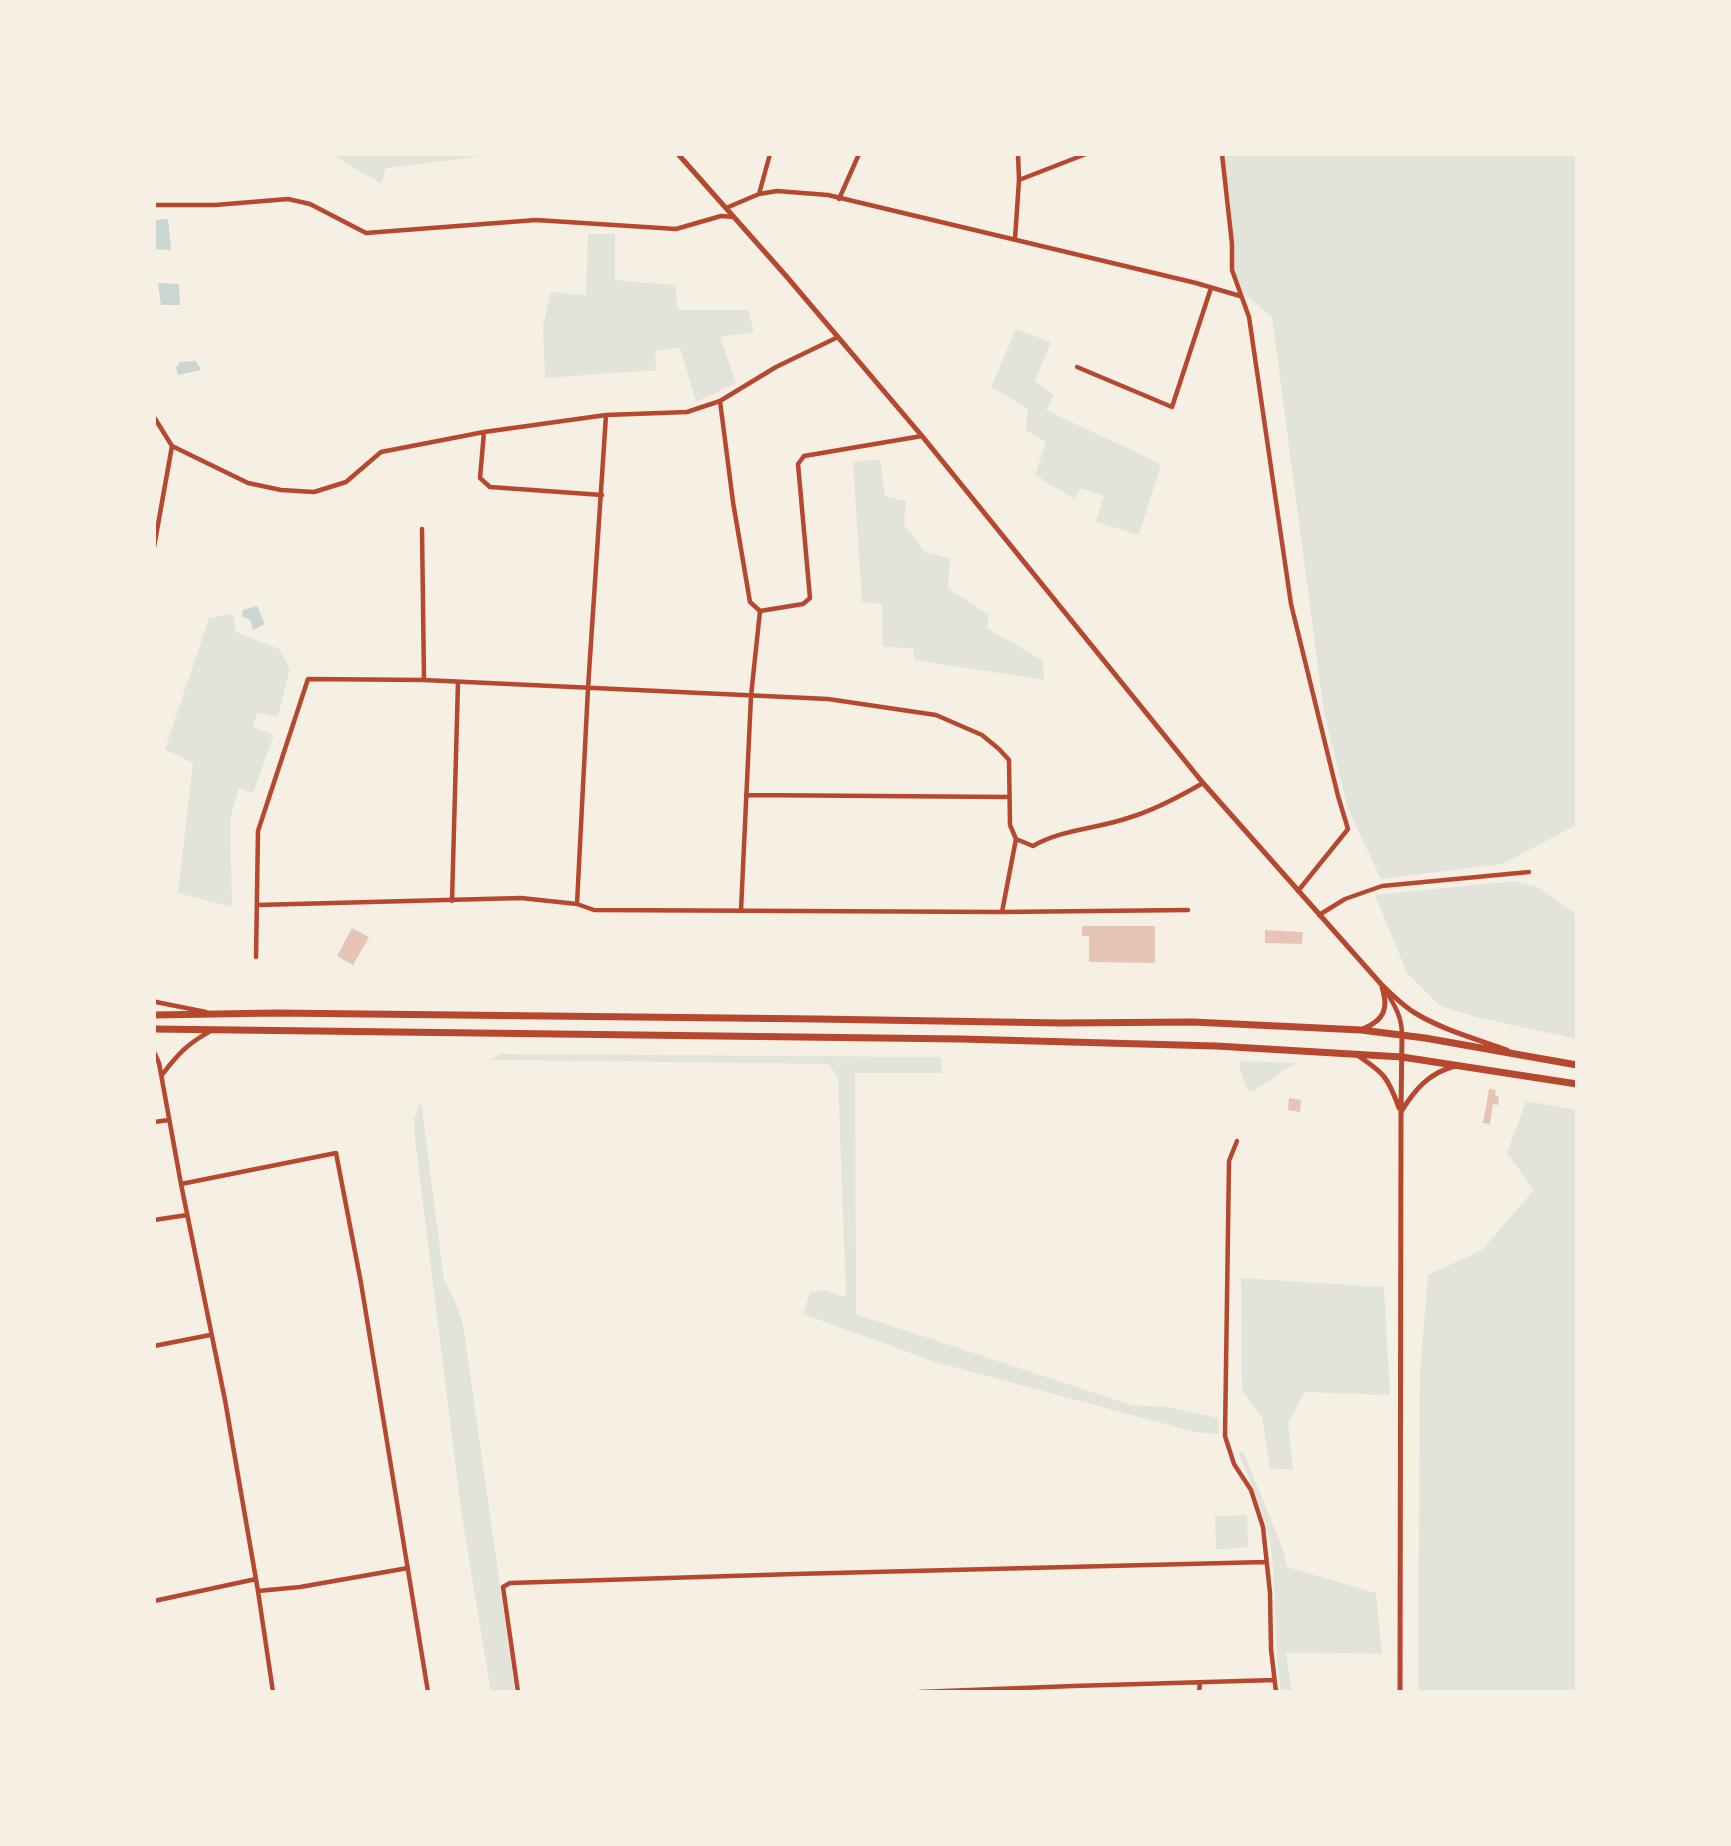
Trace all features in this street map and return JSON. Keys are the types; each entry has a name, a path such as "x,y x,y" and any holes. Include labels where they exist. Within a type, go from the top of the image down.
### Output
{"highway":[{"path":"154,1015 276,1013 1193,1023 1361,1030 1577,1065"},
{"path":"154,1029 1064,1041 1216,1046 1402,1057 1577,1084"}],"street":[{"path":"678,154 922,436 1203,783 1381,984 1416,1014 1445,1028 1517,1054"},
{"path":"759,194 770,154"},
{"path":"839,199 859,154"},
{"path":"1015,239 1018,154"},
{"path":"1019,180 1086,154"},
{"path":"1222,154 1233,244 1232,270 1249,317 1291,604 1338,796 1349,829 1298,891"},
{"path":"726,208 759,194 777,191 828,195 1241,296"},
{"path":"154,205 215,205 288,199 310,204 366,233 536,220 676,229 721,216 734,217"},
{"path":"1077,367 1172,407 1211,288"},
{"path":"154,417 172,446 248,483 281,491 314,492 346,482 381,452 484,432 606,415 687,411 720,401 776,367 838,337"},
{"path":"720,401 750,602 760,611"},
{"path":"577,904 606,415"},
{"path":"484,432 480,478 490,487 602,495"},
{"path":"760,611 803,604 810,598 798,464 804,456 922,436"},
{"path":"154,547 172,446"},
{"path":"422,529 425,680"},
{"path":"741,910 751,696 760,611"},
{"path":"256,957 258,831 308,679 425,680 828,699 936,715 982,735 1009,760 1010,825 1016,839 1002,912"},
{"path":"452,901 458,682"},
{"path":"1016,839 1033,846 1049,837 1127,819 1174,800 1203,783"},
{"path":"746,795 1009,797"},
{"path":"1319,915 1345,899 1382,886 1529,872"},
{"path":"257,905 521,898 577,904 594,910 1188,910"},
{"path":"1361,1030 1380,1018 1385,1010 1386,1000 1381,984"},
{"path":"1381,984 1397,1008 1402,1023 1400,1692"},
{"path":"154,1000 217,1014"},
{"path":"162,1076 185,1047 212,1030"},
{"path":"154,1052 162,1076 210,1335 225,1399 273,1692"},
{"path":"1355,1053 1378,1069 1387,1080 1401,1112"},
{"path":"1401,1112 1424,1081 1456,1066"},
{"path":"154,1122 169,1121"},
{"path":"1237,1141 1230,1161 1225,1436 1234,1464 1251,1490 1263,1527 1276,1692"},
{"path":"181,1184 336,1153 361,1283 428,1692"},
{"path":"154,1220 187,1215"},
{"path":"154,1346 210,1335"},
{"path":"518,1692 503,1587 510,1583 1265,1562"},
{"path":"258,1591 300,1587 408,1568"},
{"path":"154,1601 256,1579"},
{"path":"919,1692 1274,1680"},
{"path":"1199,1692 1200,1683"},
{"path":"1073,1685 1073,1692"}],"shaded area":[{"path":"331,154 477,154 477,157 386,168 381,184"},
{"path":"1222,154 1577,154 1577,825 1502,864 1381,879 1348,809 1324,713 1272,317 1245,295 1232,270 1230,203"},
{"path":"168,219 171,250 155,249 154,224 157,220"},
{"path":"588,234 615,234 615,280 675,285 678,310 748,310 754,332 720,337 736,383 696,402 680,348 655,351 656,370 545,378 543,325 551,292 586,295"},
{"path":"158,283 179,284 180,305 161,305"},
{"path":"1016,329 1051,342 1035,381 1054,395 1046,410 1161,464 1139,535 1096,522 1104,496 1081,488 1074,499 1035,475 1046,442 1026,430 1028,409 991,387"},
{"path":"196,361 201,370 178,375 176,367 180,362"},
{"path":"880,459 885,496 906,501 904,525 926,553 950,558 948,588 989,615 987,628 1043,661 1044,680 915,660 913,648 883,647 882,604 862,602 853,462"},
{"path":"257,606 265,624 253,630 251,621 242,616 243,610"},
{"path":"233,614 236,632 279,649 290,669 278,717 257,713 253,727 274,735 253,793 239,788 230,820 232,907 178,893 193,763 165,749 209,618"},
{"path":"1514,881 1538,887 1577,915 1577,1039 1476,1017 1440,1006 1407,973 1375,895"},
{"path":"500,1054 941,1057 942,1073 855,1073 856,1314 1131,1405 1168,1407 1218,1418 1219,1434 1195,1432 935,1362 803,1314 810,1292 824,1290 846,1297 838,1078 829,1064 491,1060"},
{"path":"1240,1061 1295,1063 1254,1091 1250,1091 1240,1069"},
{"path":"421,1101 444,1280 463,1324 515,1692 491,1692 462,1517 415,1139 414,1118"},
{"path":"1526,1101 1577,1110 1577,1692 1418,1692 1420,1372 1428,1275 1482,1250 1534,1190 1507,1153"},
{"path":"1241,1278 1384,1287 1390,1395 1305,1392 1288,1423 1293,1470 1270,1469 1262,1417 1242,1391"},
{"path":"1243,1451 1284,1552 1287,1567 1376,1593 1382,1654 1286,1653 1292,1692 1281,1692 1270,1542 1259,1503 1238,1452"},
{"path":"1247,1515 1248,1547 1216,1550 1215,1516"}],"building":[{"path":"1082,926 1155,926 1155,963 1089,962 1089,936 1082,936"},
{"path":"352,928 369,937 353,965 337,956"},
{"path":"1265,930 1303,932 1302,944 1265,943"},
{"path":"1489,1089 1496,1090 1495,1095 1499,1096 1498,1105 1493,1104 1490,1124 1483,1123"},
{"path":"1289,1098 1301,1100 1300,1112 1288,1110"}]}
